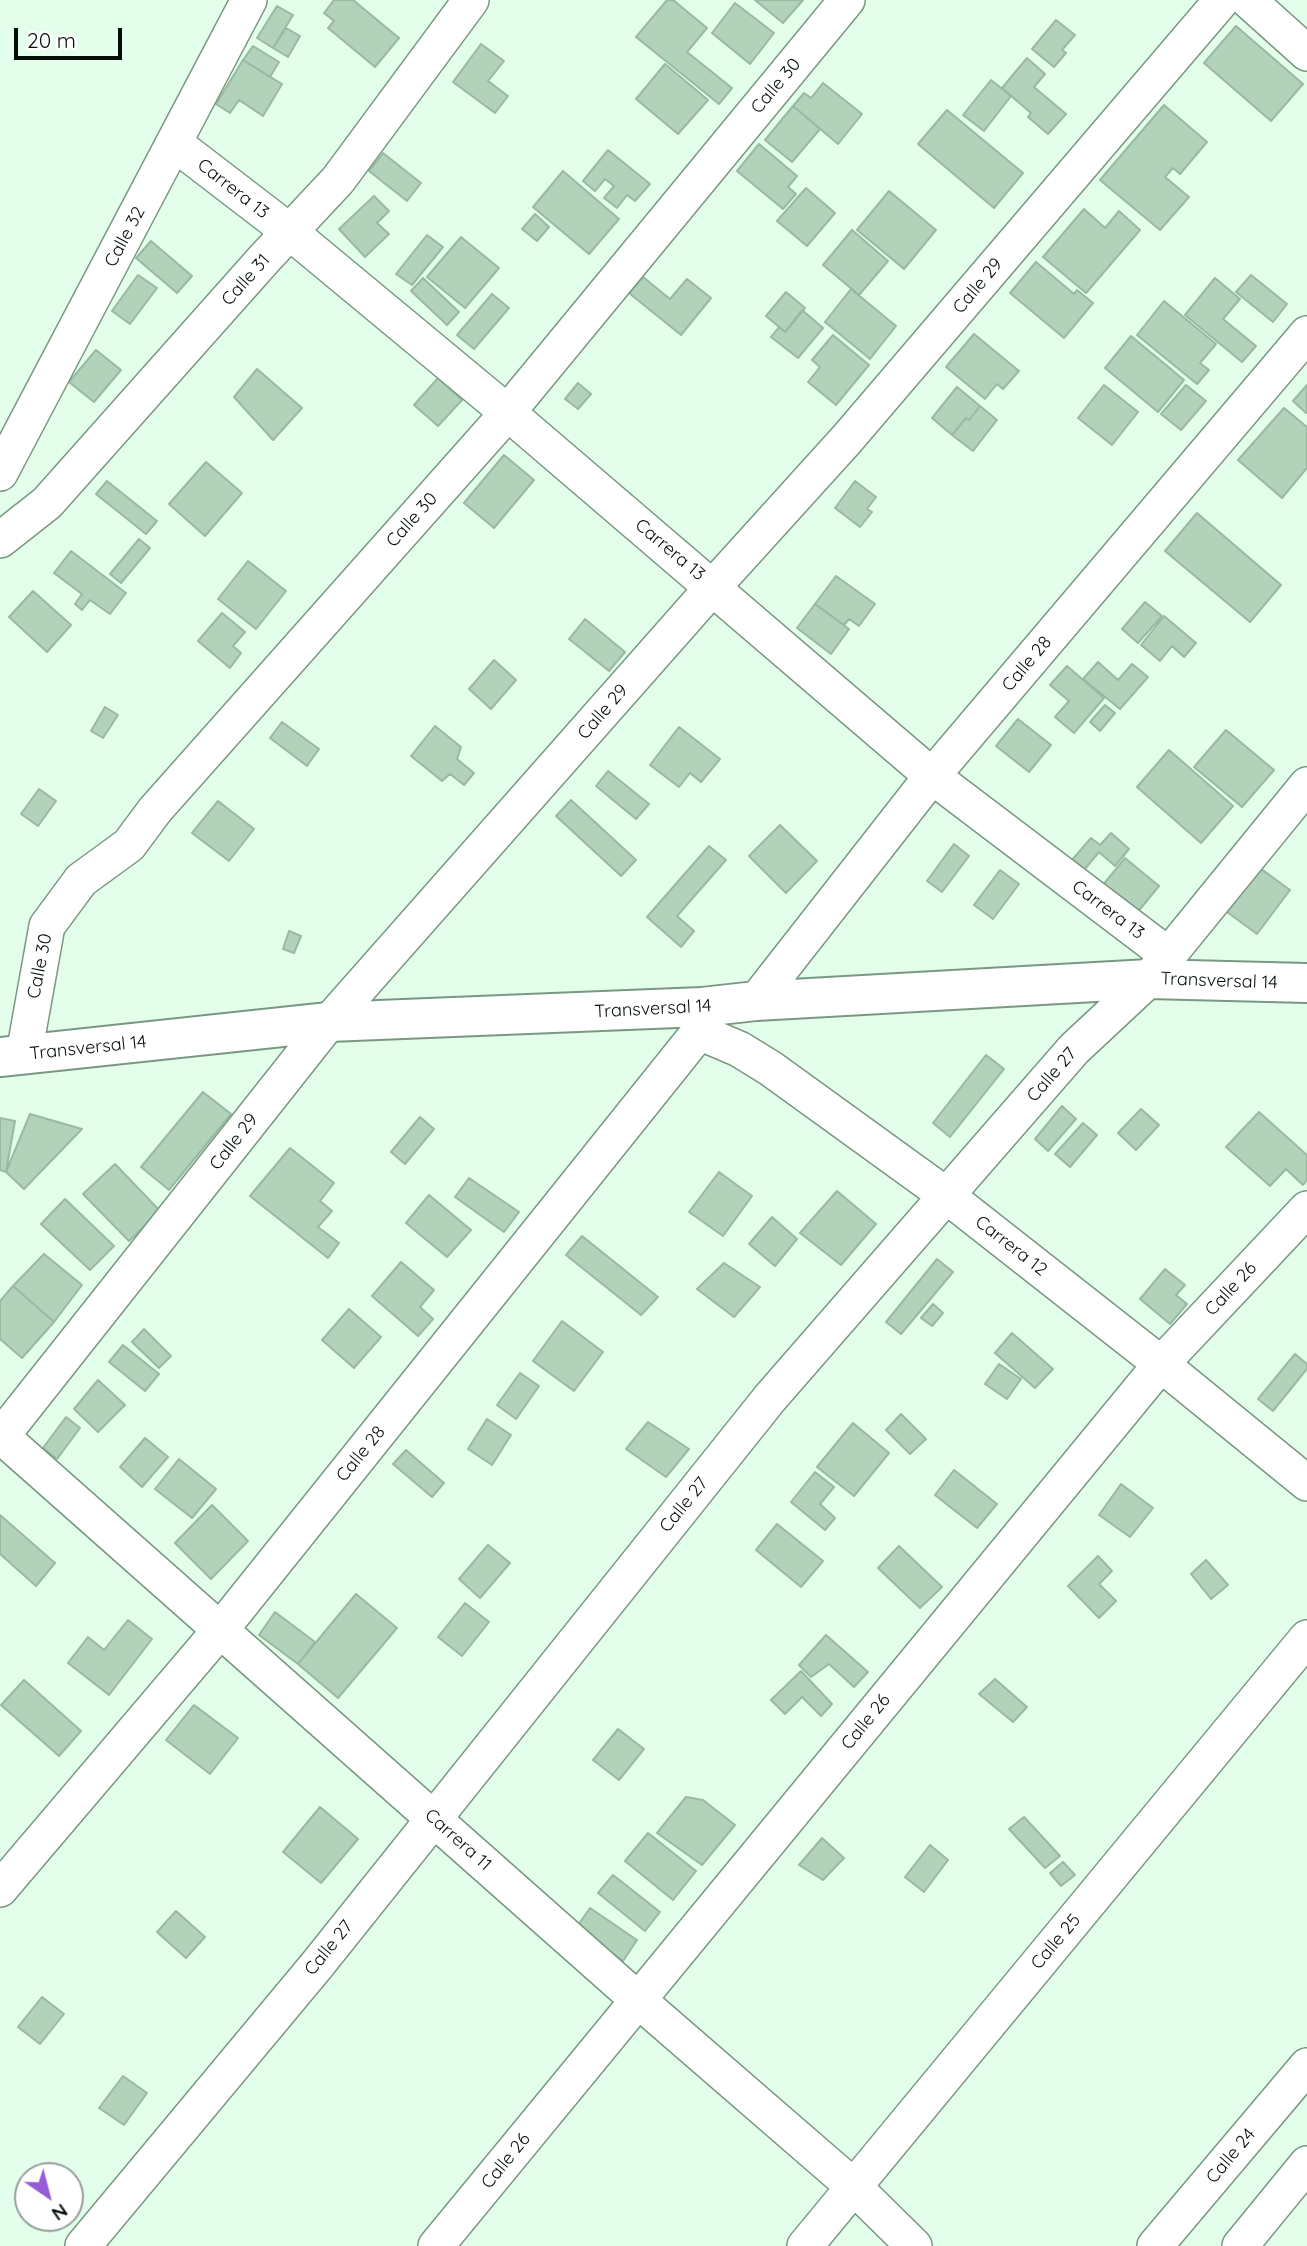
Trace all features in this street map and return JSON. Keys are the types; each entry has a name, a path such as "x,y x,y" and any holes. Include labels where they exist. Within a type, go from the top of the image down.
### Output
{"street":[{"name":"Calle 32","path":"0,473 249,0"},
{"name":"Calle 31","path":"0,540 47,503 338,180 471,0"},
{"name":"Calle 30","path":"12,1056 47,926 81,880 129,845 164,799 507,412 847,0"},
{"name":"Calle 29","path":"0,1436 329,1022 847,439 1222,0"},
{"path":"1248,0 1307,53"},
{"name":"Carrera 13","path":"174,143 289,232 507,412 1158,967"},
{"name":"Calle 28","path":"755,1001 932,776 1307,334"},
{"name":"Calle 27","path":"83,2246 308,1975 770,1398 1074,1049 1158,967 1307,785"},
{"name":"Transversal 14","path":"12,1056 329,1022 701,1020 755,1001 1158,967 1307,983"},
{"name":"Calle 28","path":"0,1889 221,1629 701,1020"},
{"name":"Carrera 12","path":"701,1020 947,1196 1307,1483"},
{"name":"Calle 26","path":"436,2246 1161,1364 1307,1209"},
{"name":"Carrera 11","path":"0,1436 854,2188 914,2246"},
{"name":"Calle 25","path":"805,2246 1307,1638"},
{"name":"Calle 24","path":"1155,2246 1307,2066"},
{"path":"1240,2246 1307,2164"}],"building":[{"path":"334,0 353,0 399,38 375,67 328,28 334,21 324,13"},
{"path":"667,0 673,0 707,28 687,52 732,88 719,104 636,37"},
{"path":"755,0 803,0 783,23"},
{"path":"735,3 774,33 750,64 712,33"},
{"path":"277,6 293,15 273,48 257,38"},
{"path":"1056,20 1075,35 1062,50 1066,53 1054,67 1032,49"},
{"path":"1236,26 1303,84 1271,121 1204,63"},
{"path":"286,28 300,36 288,57 273,48"},
{"path":"481,44 504,61 488,81 508,96 495,113 453,82"},
{"path":"253,46 279,62 270,77 243,60"},
{"path":"1027,58 1045,74 1034,87 1066,114 1048,134 1028,117 1031,113 1002,88"},
{"path":"243,60 282,84 263,116 239,100 230,113 216,104"},
{"path":"665,64 708,100 678,134 636,99"},
{"path":"991,80 1011,96 984,131 963,115"},
{"path":"823,83 862,114 838,144 793,106 804,93 811,98"},
{"path":"1164,105 1207,142 1180,174 1173,168 1165,177 1189,197 1160,230 1100,180"},
{"path":"793,106 820,129 792,162 765,140"},
{"path":"947,110 1023,173 994,208 918,144"},
{"path":"759,144 797,176 788,187 796,194 783,209 737,171"},
{"path":"608,150 650,184 635,201 627,195 617,208 604,198 614,186 605,179 595,191 583,181"},
{"path":"383,153 421,183 407,201 369,171"},
{"path":"563,171 619,219 589,254 533,207"},
{"path":"806,188 835,213 807,246 777,221"},
{"path":"889,191 936,230 904,269 857,230"},
{"path":"374,196 389,211 377,223 389,234 365,257 339,229"},
{"path":"1084,209 1105,228 1119,211 1140,230 1086,293 1043,257"},
{"path":"535,214 549,227 537,241 522,229"},
{"path":"852,230 888,261 859,295 823,265"},
{"path":"427,235 443,247 412,285 396,274"},
{"path":"461,237 499,268 465,308 427,277"},
{"path":"151,241 192,276 177,293 136,258"},
{"path":"1036,262 1074,294 1077,290 1093,303 1064,338 1010,293"},
{"path":"138,275 157,288 130,324 112,311"},
{"path":"1251,275 1287,304 1273,322 1236,292"},
{"path":"643,277 670,299 687,279 711,298 681,335 629,293"},
{"path":"423,278 459,312 447,325 411,291"},
{"path":"1215,278 1240,299 1223,319 1256,346 1242,362 1185,315"},
{"path":"851,289 896,326 870,359 825,322"},
{"path":"786,292 805,308 785,332 766,316"},
{"path":"492,294 509,308 474,349 457,335"},
{"path":"1164,301 1216,344 1200,363 1209,370 1197,384 1137,335"},
{"path":"802,310 823,328 798,358 771,337 779,327 785,332"},
{"path":"974,334 1019,371 1003,389 997,384 985,399 946,367"},
{"path":"833,335 869,365 836,405 808,382 820,367 812,360"},
{"path":"1131,336 1184,380 1158,412 1105,368"},
{"path":"96,350 121,370 94,402 69,382"},
{"path":"257,369 302,408 273,440 234,397"},
{"path":"438,378 462,400 438,426 414,405"},
{"path":"578,383 591,394 578,409 565,399"},
{"path":"1104,385 1138,412 1112,445 1078,418"},
{"path":"1186,385 1206,401 1181,430 1161,414"},
{"path":"1307,385 1307,412 1306,413 1293,401"},
{"path":"957,387 980,406 952,435 932,418"},
{"path":"980,406 997,420 973,451 952,435"},
{"path":"1284,408 1307,427 1307,468 1282,498 1238,460"},
{"path":"504,455 534,480 494,528 464,503"},
{"path":"206,462 242,493 205,536 169,504"},
{"path":"107,481 157,521 146,534 96,494"},
{"path":"855,481 876,497 867,509 872,512 860,527 835,508"},
{"path":"1197,513 1281,585 1250,622 1165,551"},
{"path":"139,539 150,548 121,583 110,574"},
{"path":"71,551 126,593 110,614 90,600 82,610 75,604 82,594 54,573"},
{"path":"248,561 286,591 256,629 218,599"},
{"path":"836,576 875,604 859,626 849,619 844,625 815,604"},
{"path":"33,591 71,625 47,652 9,617"},
{"path":"1145,602 1162,616 1138,643 1122,629"},
{"path":"815,604 849,629 831,654 797,628"},
{"path":"222,613 245,632 233,646 241,653 230,668 198,641"},
{"path":"1164,616 1196,643 1184,657 1172,646 1160,661 1141,645"},
{"path":"585,619 625,652 609,671 569,639"},
{"path":"494,660 516,680 491,709 469,689"},
{"path":"1098,662 1118,680 1132,664 1148,677 1120,709 1083,679"},
{"path":"1067,666 1104,698 1074,733 1055,717 1069,701 1050,685"},
{"path":"1105,705 1115,713 1100,731 1090,722"},
{"path":"105,707 118,715 103,738 91,731"},
{"path":"1018,719 1051,745 1029,772 996,746"},
{"path":"282,722 319,749 307,766 270,738"},
{"path":"435,726 461,747 457,759 474,773 464,785 450,774 442,781 411,756"},
{"path":"679,727 720,759 701,782 690,773 679,787 650,765"},
{"path":"1226,730 1274,770 1242,807 1194,767"},
{"path":"1169,750 1233,806 1201,843 1137,787"},
{"path":"608,771 649,804 636,819 596,786"},
{"path":"39,789 56,801 38,826 21,814"},
{"path":"571,800 636,860 621,876 556,816"},
{"path":"218,801 254,829 229,861 192,833"},
{"path":"780,825 817,861 786,893 749,856"},
{"path":"1111,833 1129,849 1115,866 1099,852 1084,870 1072,860 1091,838 1100,845"},
{"path":"954,844 969,856 942,892 927,881"},
{"path":"709,846 726,860 677,916 694,931 681,947 647,917"},
{"path":"1125,858 1159,886 1136,914 1102,886"},
{"path":"1260,868 1290,890 1257,934 1227,912"},
{"path":"1000,870 1019,884 993,919 974,905"},
{"path":"289,931 301,936 294,953 283,949"},
{"path":"986,1055 1004,1069 950,1137 933,1123"},
{"path":"203,1092 231,1114 169,1190 141,1167"},
{"path":"1062,1106 1076,1119 1048,1151 1035,1139"},
{"path":"1141,1109 1159,1125 1136,1150 1118,1133"},
{"path":"1259,1112 1307,1155 1307,1180 1303,1185 1286,1169 1270,1186 1226,1147"},
{"path":"30,1114 82,1129 24,1189 6,1172"},
{"path":"420,1117 434,1129 405,1164 391,1152"},
{"path":"0,1118 15,1121 6,1172 0,1170"},
{"path":"1083,1123 1097,1135 1070,1167 1055,1154"},
{"path":"290,1148 334,1183 320,1201 332,1211 318,1227 339,1243 328,1258 250,1196"},
{"path":"115,1164 160,1211 129,1241 83,1194"},
{"path":"719,1172 752,1196 723,1236 689,1212"},
{"path":"469,1178 519,1212 504,1232 455,1197"},
{"path":"837,1191 876,1224 841,1265 800,1233"},
{"path":"429,1195 471,1230 447,1257 406,1223"},
{"path":"65,1199 114,1246 90,1270 41,1224"},
{"path":"772,1217 797,1239 775,1266 749,1244"},
{"path":"582,1236 658,1297 641,1315 566,1255"},
{"path":"44,1254 82,1285 54,1322 13,1286"},
{"path":"937,1259 953,1272 901,1334 886,1322"},
{"path":"401,1262 434,1290 420,1307 433,1319 418,1336 372,1296"},
{"path":"724,1263 760,1287 734,1317 697,1289"},
{"path":"1165,1269 1185,1285 1176,1295 1187,1304 1170,1324 1140,1299"},
{"path":"13,1286 54,1322 22,1358 0,1339 0,1301"},
{"path":"933,1304 943,1313 932,1326 921,1318"},
{"path":"349,1309 381,1337 354,1368 322,1340"},
{"path":"562,1321 603,1352 574,1391 533,1361"},
{"path":"144,1329 171,1356 159,1368 132,1342"},
{"path":"1012,1333 1053,1369 1035,1388 995,1353"},
{"path":"123,1345 159,1374 145,1391 109,1362"},
{"path":"1295,1354 1307,1364 1307,1369 1273,1411 1258,1399"},
{"path":"999,1364 1021,1379 1007,1399 985,1384"},
{"path":"520,1373 539,1386 516,1419 497,1405"},
{"path":"98,1380 125,1405 98,1432 74,1409"},
{"path":"901,1414 926,1439 910,1454 886,1430"},
{"path":"66,1417 80,1428 57,1459 43,1448"},
{"path":"487,1419 511,1435 492,1465 468,1449"},
{"path":"648,1422 689,1449 666,1477 626,1449"},
{"path":"853,1423 889,1453 854,1496 817,1467"},
{"path":"145,1438 168,1457 142,1487 120,1467"},
{"path":"406,1450 444,1483 432,1497 393,1464"},
{"path":"179,1459 216,1489 192,1518 155,1489"},
{"path":"954,1470 997,1504 977,1528 935,1495"},
{"path":"815,1472 834,1487 820,1504 835,1518 825,1530 791,1502"},
{"path":"1121,1484 1153,1508 1130,1537 1099,1515"},
{"path":"212,1505 248,1541 211,1579 175,1543"},
{"path":"0,1515 55,1563 36,1586 0,1554"},
{"path":"777,1524 823,1561 801,1587 756,1550"},
{"path":"488,1545 510,1563 480,1598 459,1579"},
{"path":"899,1546 942,1587 920,1608 878,1568"},
{"path":"1098,1556 1112,1571 1099,1584 1116,1601 1099,1618 1068,1586"},
{"path":"1206,1560 1228,1585 1211,1599 1191,1574"},
{"path":"356,1594 397,1628 338,1698 298,1664"},
{"path":"465,1603 489,1622 462,1656 438,1637"},
{"path":"275,1612 315,1642 298,1664 259,1635"},
{"path":"128,1620 152,1639 109,1695 68,1663 88,1637 104,1650"},
{"path":"826,1635 868,1672 854,1687 829,1664 811,1677 799,1665"},
{"path":"801,1671 832,1704 821,1716 802,1697 785,1714 771,1700"},
{"path":"995,1679 1027,1707 1013,1722 979,1694"},
{"path":"24,1680 81,1731 59,1756 1,1705"},
{"path":"194,1705 238,1738 210,1774 166,1740"},
{"path":"618,1729 644,1749 619,1780 593,1760"},
{"path":"686,1797 703,1800 735,1825 702,1865 657,1833"},
{"path":"320,1807 358,1839 321,1883 283,1852"},
{"path":"1024,1817 1060,1856 1045,1868 1009,1829"},
{"path":"648,1833 696,1871 673,1900 625,1861"},
{"path":"822,1838 844,1858 823,1880 799,1865"},
{"path":"930,1845 948,1860 924,1892 905,1877"},
{"path":"1063,1862 1075,1875 1061,1886 1050,1873"},
{"path":"613,1875 660,1912 645,1931 598,1893"},
{"path":"590,1908 637,1940 623,1961 576,1928"},
{"path":"176,1911 205,1937 186,1958 157,1932"},
{"path":"42,1997 64,2014 40,2044 18,2027"},
{"path":"123,2076 147,2093 124,2125 99,2108"}]}
